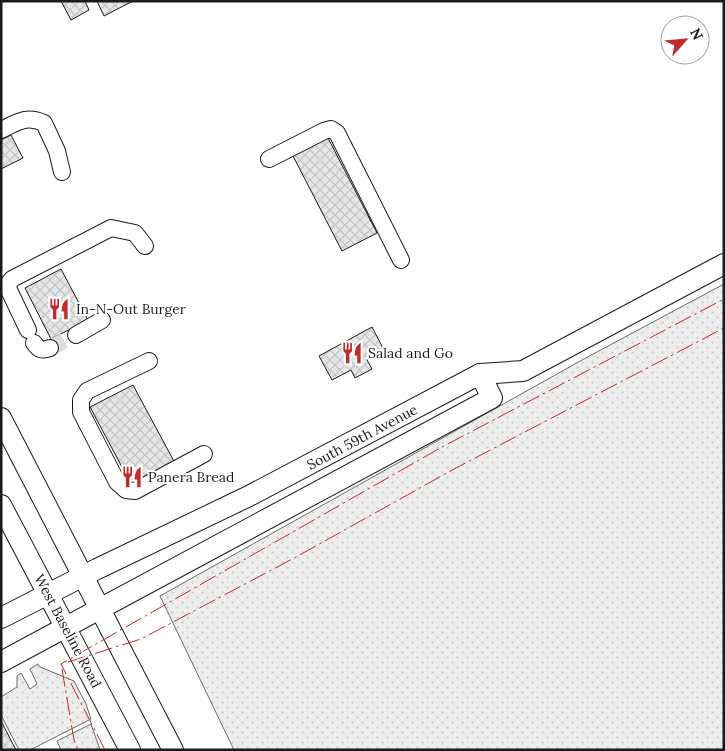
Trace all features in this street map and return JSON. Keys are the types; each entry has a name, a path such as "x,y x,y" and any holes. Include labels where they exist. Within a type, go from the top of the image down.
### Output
{"main road":[{"name":"South 59th Avenue","path":"1,618 84,575 250,496 480,374 523,371 724,264"},
{"path":"1,662 492,398 523,371"},
{"path":"480,374 492,398"},
{"path":"1,418 84,575 172,750"},
{"name":"West Baseline Road","path":"3,508 130,750"}],"lane":[{"path":"1,130 26,119 33,118 44,123 57,151 62,172"},
{"path":"269,159 331,129 336,133 400,260"},
{"path":"50,348 38,349 31,337 7,286 12,278 111,228 135,234 145,246"},
{"path":"76,335 102,320"},
{"path":"149,361 86,391 81,400 81,412 117,482 126,490 135,492 204,454"}],"shaded area":[{"path":"724,284 724,750 234,750 160,596 582,360"},
{"path":"38,664 40,667 74,681 86,704 91,719 30,750 19,750 1,715 1,697 17,687 17,676 21,673 30,689 37,684 30,669"},
{"path":"91,724 100,750 61,750 57,741"}],"building":[{"path":"61,1 85,1 89,10 71,20"},
{"path":"97,1 133,1 104,16"},
{"path":"11,135 23,158 1,169 1,140"},
{"path":"328,138 377,233 342,251 293,156"},
{"name":"In-N-Out Burger","path":"61,269 88,320 51,339 25,288"},
{"name":"Salad and Go","path":"372,327 384,350 367,360 372,369 355,378 351,370 332,380 319,356"},
{"path":"133,385 176,465 131,484 90,407"},
{"path":"1,721 16,750 1,750"}],"tunnel":[{"path":"50,348 76,335"}],"power":[{"path":"105,750 61,664 442,447 724,299"},
{"path":"68,662 141,639 296,557 454,469 724,328"},
{"path":"62,669 74,740 78,750"}],"place":[{"name":"In-N-Out Burger","path":"59,309"},
{"name":"Salad and Go","path":"352,353"},
{"name":"Panera Bread","path":"132,477"}]}
